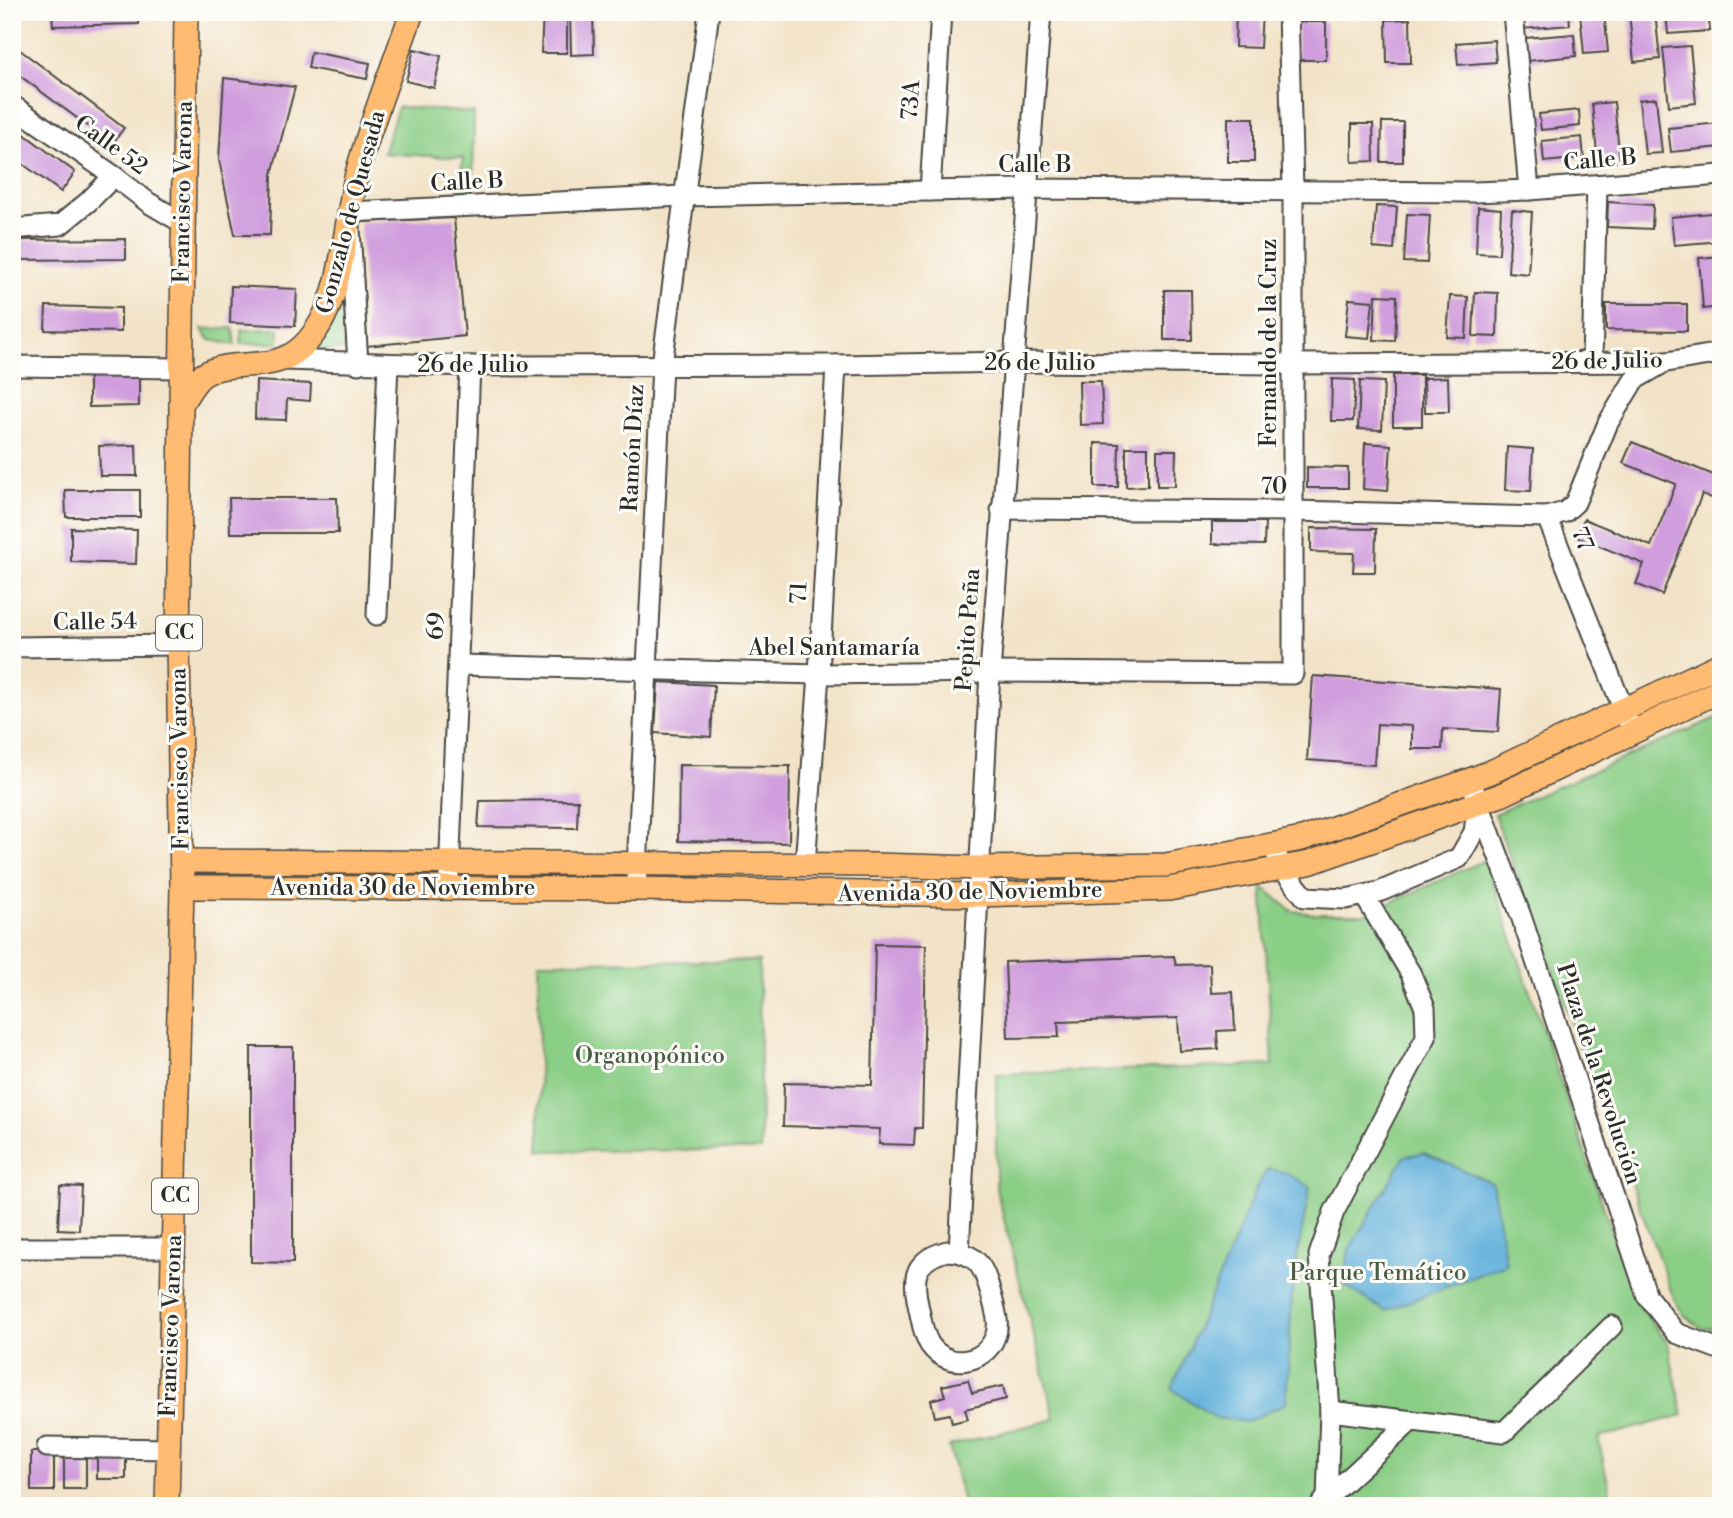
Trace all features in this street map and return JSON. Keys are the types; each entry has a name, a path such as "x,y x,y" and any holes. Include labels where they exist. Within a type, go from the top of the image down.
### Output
{"main road":[{"name":"Francisco Varona","path":"167,1506 182,887 178,645 186,12"},
{"name":"Gonzalo de Quesada","path":"285,360 303,346 319,326 333,296 357,174 412,12"},
{"path":"181,327 194,350 217,368"},
{"path":"181,404 200,376 217,368 285,360"},
{"name":"Avenida 30 de Noviembre","path":"182,861 636,863 979,869 1166,865 1303,839 1470,780 1721,664"},
{"name":"Avenida 30 de Noviembre","path":"182,887 636,889 976,895 1169,889 1309,863 1479,802 1721,690"}],"street":[{"name":"Ramón Díaz","path":"636,889 662,365 709,12"},
{"name":"73A","path":"930,191 941,12"},
{"name":"Pepito Peña","path":"959,1251 990,672 1041,12"},
{"name":"Fernando de la Cruz","path":"1287,12 1293,190 1293,674"},
{"path":"1513,12 1529,190"},
{"name":"Calle 52","path":"12,105 149,203 183,223"},
{"name":"Calle B","path":"349,212 683,196 1026,189 1474,192 1721,175"},
{"path":"12,229 60,225 114,176"},
{"path":"1592,361 1597,185"},
{"path":"349,212 358,363"},
{"name":"26 de Julio","path":"285,360 470,366 1014,362 1294,364 1667,362 1721,353"},
{"name":"77","path":"1632,732 1547,517 1565,512 1575,503 1583,490 1608,423 1634,380 1667,362"},
{"path":"377,615 388,365"},
{"name":"71","path":"805,865 819,674 836,365"},
{"path":"12,366 180,368"},
{"name":"69","path":"448,888 470,366"},
{"name":"70","path":"1001,509 1293,511 1547,517"},
{"name":"Calle 54","path":"12,647 178,645"},
{"name":"Abel Santamaría","path":"459,665 819,674 1293,674"},
{"name":"Plaza de la Revolución","path":"1470,780 1521,916 1647,1296 1676,1333 1716,1348 1721,1347"},
{"path":"1273,845 1282,868 1305,897 1346,900 1379,892 1459,858 1474,832 1479,802"},
{"path":"1323,1502 1330,1411 1319,1255 1334,1212 1426,1037 1425,1008 1411,974 1364,895"},
{"path":"12,1248 173,1248"},
{"path":"959,1251 970,1256 985,1274 998,1322 992,1345 973,1359 962,1361 949,1360 929,1344 914,1284 917,1272 925,1261 935,1254 959,1251"},
{"path":"1330,1411 1504,1432 1612,1326"},
{"path":"1323,1502 1411,1421"},
{"path":"47,1447 168,1449"}],"green space":[{"path":"398,107 474,113 473,198 457,200 463,158 383,153"},
{"path":"344,284 346,349 314,351"},
{"path":"233,328 235,345 210,340 202,329"},
{"path":"279,329 279,343 241,344 241,330"},
{"path":"1721,716 1721,1327 1703,1329 1684,1315 1674,1299 1494,814"},
{"name":"Parque Temático","path":"1485,860 1635,1299 1668,1344 1683,1415 1598,1438 1613,1506 964,1506 949,1446 1055,1419 996,1188 996,1074 1273,1065 1262,886 1292,911 1365,914"},
{"name":"Organopónico","path":"759,961 761,1150 540,1151 538,962"}],"water":[{"path":"1424,1153 1492,1183 1506,1264 1385,1311 1344,1285 1349,1249 1405,1156"},
{"path":"1268,1169 1287,1173 1310,1187 1293,1278 1286,1403 1247,1422 1216,1418 1172,1389 1258,1184"}],"building":[{"path":"52,12 139,12 139,24 53,26"},
{"path":"543,12 567,12 567,53 541,53"},
{"path":"570,12 593,12 594,54 571,55"},
{"path":"1236,12 1262,12 1260,48 1235,47"},
{"path":"1521,12 1569,12 1570,25 1522,29"},
{"path":"1580,12 1604,12 1608,52 1584,54"},
{"path":"1629,12 1655,12 1660,59 1634,62"},
{"path":"1666,12 1708,12 1710,31 1668,34"},
{"path":"1410,19 1411,63 1387,63 1386,20"},
{"path":"1297,22 1326,22 1326,60 1297,60"},
{"path":"1574,34 1576,56 1528,61 1525,38"},
{"path":"1494,40 1496,62 1458,65 1456,43"},
{"path":"12,44 124,128 112,144 12,70"},
{"path":"1690,46 1696,103 1669,106 1663,48"},
{"path":"414,49 441,56 434,88 406,81"},
{"path":"311,52 370,63 367,79 308,68"},
{"path":"224,78 295,87 272,174 270,235 235,235 219,160"},
{"path":"1656,98 1662,153 1645,154 1639,100"},
{"path":"1614,102 1620,161 1598,163 1592,104"},
{"path":"1579,110 1580,126 1541,130 1539,114"},
{"path":"1228,118 1254,118 1254,162 1228,162"},
{"path":"1382,122 1403,122 1403,162 1381,162"},
{"path":"1720,123 1721,147 1671,152 1668,128"},
{"path":"1352,124 1373,124 1374,161 1352,162"},
{"path":"12,125 75,172 61,192 12,156"},
{"path":"1582,137 1584,158 1544,162 1542,141"},
{"path":"1608,202 1653,205 1652,229 1607,227"},
{"path":"1376,206 1397,207 1394,250 1373,248"},
{"path":"1478,207 1501,209 1499,254 1476,253"},
{"path":"1512,210 1532,212 1528,274 1508,272"},
{"path":"1721,212 1721,241 1674,245 1671,217"},
{"path":"1407,214 1430,215 1427,263 1404,262"},
{"path":"454,218 465,336 367,346 360,222"},
{"path":"126,239 126,259 12,260 12,240"},
{"path":"1721,256 1721,307 1703,309 1699,258"},
{"path":"231,286 297,289 295,326 230,323"},
{"path":"1164,290 1191,290 1192,340 1164,340"},
{"path":"1475,292 1498,293 1497,337 1473,336"},
{"path":"1376,295 1397,296 1395,341 1374,340"},
{"path":"1450,296 1468,297 1466,338 1447,337"},
{"path":"1349,299 1373,301 1369,338 1345,336"},
{"path":"1606,304 1687,304 1687,331 1606,330"},
{"path":"46,306 121,308 121,332 45,330"},
{"path":"1393,375 1422,375 1422,426 1393,426"},
{"path":"89,377 139,377 139,406 89,407"},
{"path":"1448,377 1449,412 1425,412 1424,378"},
{"path":"1332,379 1355,380 1353,421 1331,421"},
{"path":"256,381 311,384 310,401 287,399 286,420 255,419"},
{"path":"1079,381 1101,381 1103,424 1080,425"},
{"path":"1360,381 1384,382 1382,430 1358,429"},
{"path":"1632,442 1721,478 1721,502 1702,494 1662,595 1636,584 1644,564 1577,537 1584,519 1651,546 1676,484 1623,463"},
{"path":"1095,443 1119,444 1118,487 1095,487"},
{"path":"1365,443 1391,445 1388,491 1363,489"},
{"path":"136,445 137,476 100,476 99,446"},
{"path":"1126,447 1148,447 1148,486 1126,487"},
{"path":"1507,447 1533,449 1531,491 1505,490"},
{"path":"1157,450 1176,450 1175,486 1157,486"},
{"path":"1307,467 1348,468 1348,488 1307,488"},
{"path":"65,490 140,490 140,517 66,517"},
{"path":"229,498 337,498 338,533 230,533"},
{"path":"1212,522 1265,522 1264,545 1212,544"},
{"path":"71,528 137,530 136,564 71,562"},
{"path":"1311,528 1376,529 1375,572 1353,572 1354,553 1311,552"},
{"path":"1313,676 1501,689 1498,732 1443,729 1442,749 1412,749 1412,726 1377,724 1374,765 1307,760"},
{"path":"658,682 714,685 711,737 655,733"},
{"path":"679,765 790,766 789,843 678,841"},
{"path":"578,800 577,828 478,827 480,801"},
{"path":"875,944 926,945 922,1128 915,1128 914,1145 879,1144 880,1129 783,1126 784,1083 872,1085"},
{"path":"1174,956 1176,965 1210,964 1211,993 1233,992 1235,1030 1217,1031 1218,1049 1180,1051 1178,1018 1058,1022 1059,1037 1008,1038 1005,962"},
{"path":"251,1047 293,1047 293,1263 251,1262"},
{"path":"60,1185 81,1186 79,1230 58,1229"},
{"path":"968,1380 972,1393 1003,1386 1006,1399 965,1409 968,1419 952,1423 950,1414 935,1417 931,1400 945,1396 942,1386"},
{"path":"31,1452 54,1452 54,1491 31,1491"},
{"path":"64,1453 86,1453 86,1489 64,1489"},
{"path":"97,1454 126,1454 126,1479 97,1479"}]}
